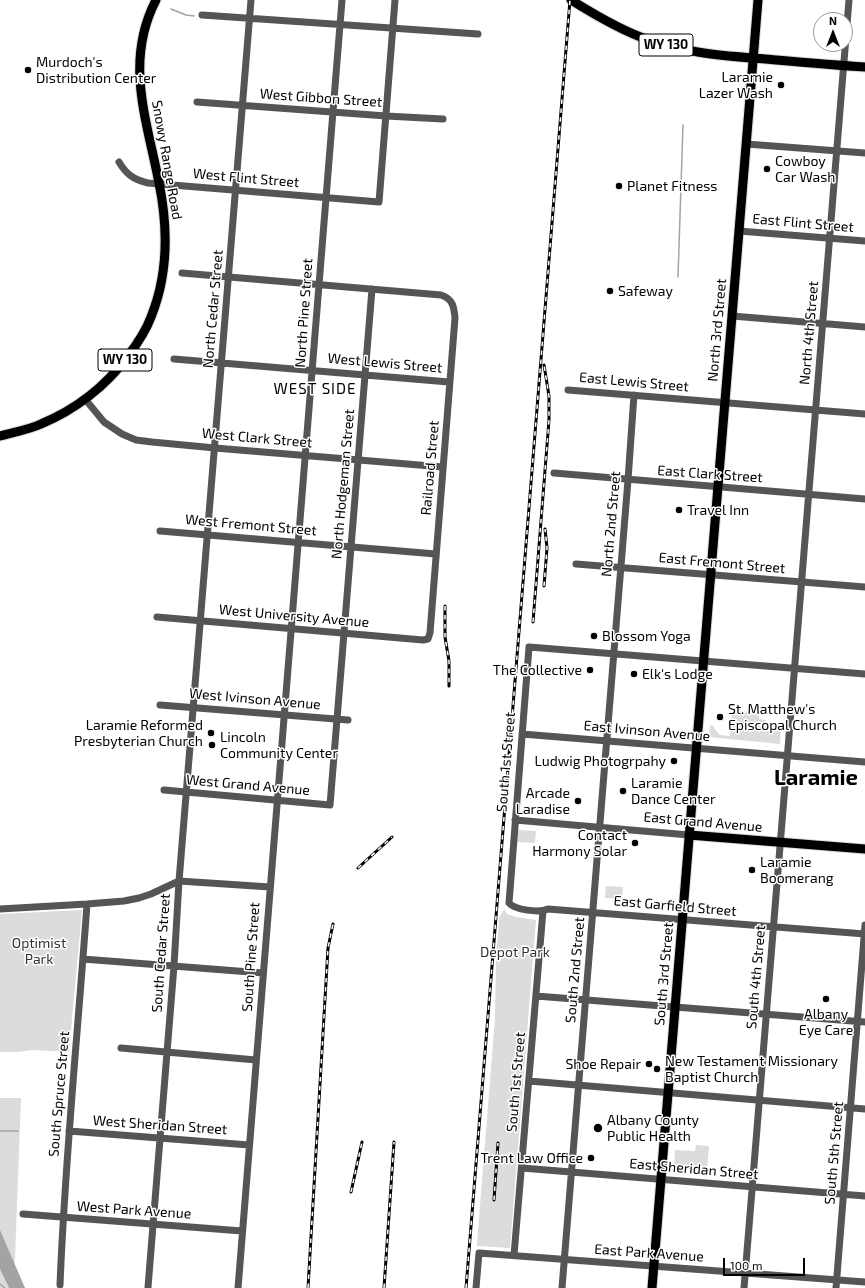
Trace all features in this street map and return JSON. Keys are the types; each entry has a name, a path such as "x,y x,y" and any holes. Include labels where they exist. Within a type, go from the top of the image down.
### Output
{"main road":[{"name":"Snowy Range Road","path":"0,436 40,424 61,414 85,399 104,384 121,366 145,331 151,318 162,280 165,254 164,220 159,184 141,96 139,78 143,41 147,23 156,0"},
{"name":"WY 130","path":"571,0 612,24 646,39 696,51 754,58"},
{"name":"North 3rd Street","path":"704,662 758,0"},
{"path":"754,58 865,66"},
{"name":"South 3rd Street","path":"652,1288 704,662"},
{"name":"East Grand Avenue","path":"689,835 865,849"}],"street":[{"name":"North Cedar Street","path":"201,621 252,0"},
{"name":"North Pine Street","path":"291,629 342,0"},
{"path":"386,116 395,0"},
{"name":"North 4th Street","path":"794,669 849,0"},
{"path":"202,15 478,34"},
{"name":"West Gibbon Street","path":"197,102 443,119"},
{"name":"West Flint Street","path":"119,162 123,169 133,178 148,183 379,202 386,116"},
{"path":"746,144 865,153"},
{"name":"East Flint Street","path":"739,231 865,241"},
{"path":"182,272 372,289"},
{"name":"Railroad Street","path":"372,289 441,295 447,297 453,305 455,318 430,634 428,639"},
{"name":"North Hodgeman Street","path":"330,805 372,289"},
{"path":"732,316 865,327"},
{"name":"West Lewis Street","path":"174,359 449,382"},
{"name":"East Lewis Street","path":"568,390 865,414"},
{"name":"North 2nd Street","path":"614,654 634,395"},
{"name":"West Clark Street","path":"85,399 104,422 122,434 152,442 443,466"},
{"name":"East Clark Street","path":"554,474 865,499"},
{"name":"West Fremont Street","path":"160,531 436,554"},
{"name":"East Fremont Street","path":"576,564 865,587"},
{"name":"West University Avenue","path":"158,617 424,640 428,639"},
{"name":"South Cedar Street","path":"148,1287 174,966 179,880 201,621"},
{"name":"South Pine Street","path":"238,1288 291,629"},
{"name":"South 1st Street","path":"508,903 529,647 614,654"},
{"path":"614,654 865,674"},
{"name":"South 2nd Street","path":"562,1288 614,654"},
{"name":"South 4th Street","path":"744,1288 794,669"},
{"name":"West Ivinson Avenue","path":"160,705 348,720"},
{"name":"East Ivinson Avenue","path":"522,734 865,762"},
{"name":"West Grand Avenue","path":"164,790 330,805"},
{"name":"East Grand Avenue","path":"515,820 689,835"},
{"path":"0,909 87,904 139,898 151,894 179,880 270,887"},
{"name":"East Garfield Street","path":"508,903 513,906 526,909 543,911 548,909 592,912 865,934"},
{"name":"South Spruce Street","path":"60,1285 69,1131 87,904"},
{"name":"South 1st Street","path":"514,1255 543,911"},
{"name":"South 5th Street","path":"836,1288 865,925"},
{"path":"83,959 263,973"},
{"path":"536,996 865,1022"},
{"path":"121,1048 256,1060"},
{"path":"529,1081 865,1109"},
{"name":"West Sheridan Street","path":"69,1131 249,1145"},
{"name":"East Sheridan Street","path":"522,1168 865,1196"},
{"name":"West Park Avenue","path":"24,1214 242,1231"},
{"name":"East Park Avenue","path":"476,1288 479,1253 865,1282"}],"green space":[{"path":"739,711 759,713 759,719 766,720 766,723 781,725 780,744 709,737 710,725 713,726 720,735 730,736 732,714 738,715"},
{"path":"518,830 536,831 535,843 517,842"},
{"path":"606,886 623,887 622,899 605,898"},
{"name":"Depot Park","path":"504,909 507,914 536,920 510,1248 477,1246 495,1018 496,961 499,918"},
{"name":"Optimist Park","path":"82,910 69,1052 32,1050 0,1052 0,914"},
{"path":"0,1098 21,1098 15,1259 11,1284 7,1284 9,1288 0,1288"},
{"path":"696,1145 709,1146 707,1170 674,1168 675,1150 695,1151"}],"shaded area":[{"path":"0,1230 25,1288 9,1288 0,1269"}],"waterway":[{"path":"171,9 186,15 194,16"},
{"path":"678,277 683,125"},
{"path":"0,1131 18,1131"},
{"path":"0,1284 5,1288"}],"railway":[{"path":"466,1288 570,0"},
{"path":"533,622 549,420 549,396 544,365"},
{"path":"544,586 547,548 545,529"},
{"path":"445,606 445,637 449,661 449,686"},
{"path":"358,868 392,837"},
{"path":"308,1288 328,948 333,924"},
{"path":"351,1192 362,1142"},
{"path":"384,1288 394,1142"},
{"path":"494,1200 498,1143"}],"place":[{"name":"Murdoch's Distribution Center","path":"28,70"},
{"name":"Laramie Lazer Wash","path":"781,85"},
{"name":"Cowboy Car Wash","path":"767,169"},
{"name":"Planet Fitness","path":"619,186"},
{"name":"Safeway","path":"610,291"},
{"name":"Travel Inn","path":"679,510"},
{"name":"Blossom Yoga","path":"594,636"},
{"name":"The Collective","path":"590,670"},
{"name":"Elk's Lodge","path":"634,674"},
{"name":"St. Matthew's Episcopal Church","path":"720,717"},
{"name":"Laramie Reformed Presbyterian Church","path":"211,733"},
{"name":"Lincoln Community Center","path":"212,745"},
{"name":"Ludwig Photogrpahy","path":"674,761"},
{"name":"Laramie Dance Center","path":"623,791"},
{"name":"Arcade Laradise","path":"578,801"},
{"name":"Contact Harmony Solar","path":"635,843"},
{"name":"Laramie Boomerang","path":"752,870"},
{"name":"Albany Eye Care","path":"826,999"},
{"name":"Shoe Repair","path":"649,1064"},
{"name":"New Testament Missionary Baptist Church","path":"657,1069"},
{"name":"Albany County Public Health","path":"598,1128"},
{"name":"Trent Law Office","path":"591,1158"}],"district":[{"name":"WEST SIDE","path":"315,389"},
{"name":"Laramie","path":"816,778"}]}
